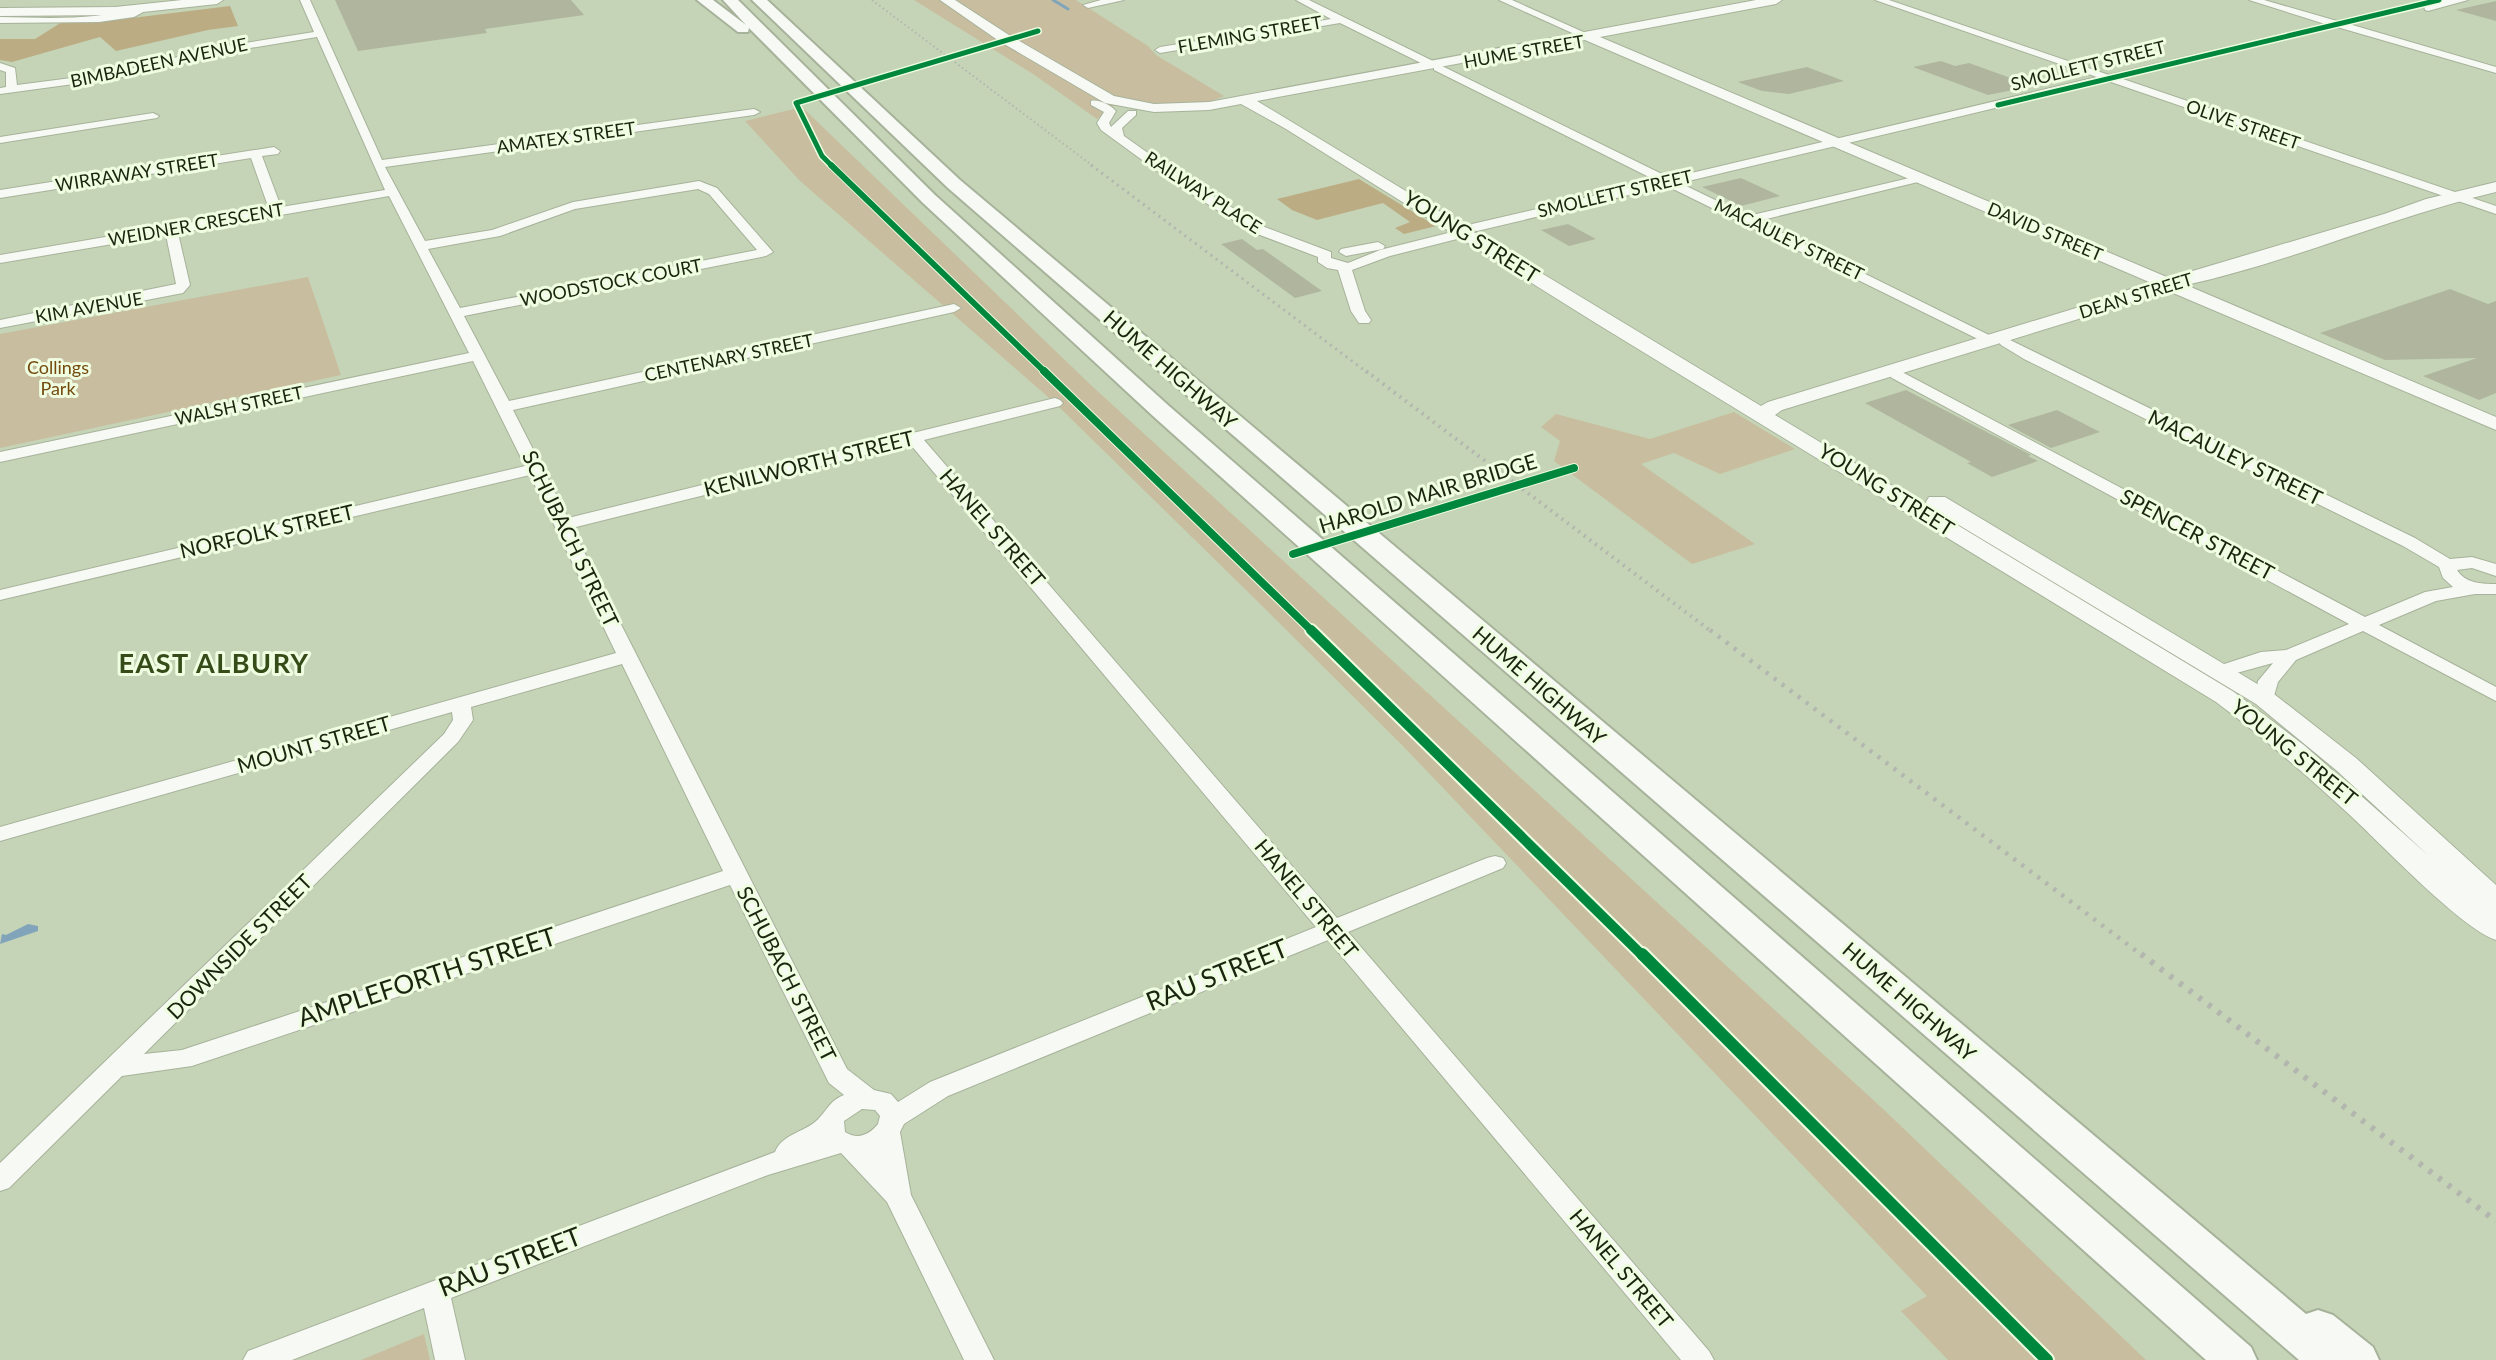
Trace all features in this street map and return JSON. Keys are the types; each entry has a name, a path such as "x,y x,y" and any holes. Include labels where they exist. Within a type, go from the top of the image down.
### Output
{"highway":[{"path":"704,0 772,52 827,102 849,116"},
{"name":"HUME HIGHWAY","path":"730,0 849,116 929,199 1161,411 2236,1360"},
{"name":"HUME HIGHWAY","path":"759,0 927,158 1210,404 2330,1360"},
{"path":"802,18 836,63 927,158"},
{"path":"1995,1076 2358,1360"},
{"path":"2035,1181 2208,1360"}],"main road":[{"path":"0,12 142,9 217,0"},
{"path":"946,0 1004,38 1110,100 1142,107 1184,109 1250,100"},
{"name":"HUME STREET","path":"1590,37 1776,0"},
{"name":"HUME STREET","path":"1250,100 1791,2"},
{"name":"DAVID STREET","path":"1590,37 2496,424"},
{"path":"1004,38 1065,85 1095,103 1132,113 1186,114 1250,100"},
{"name":"HUME STREET","path":"1250,100 1319,90 1434,66"},
{"path":"1071,77 1096,98 1132,113"},
{"path":"1293,118 1284,109 1288,100 1319,90"},
{"name":"YOUNG STREET","path":"1250,100 1293,118 1466,229"},
{"name":"YOUNG STREET","path":"1250,100 1774,410 2222,671 2265,699 2346,764 2496,902"},
{"name":"DEAN STREET","path":"1774,410 2175,286 2257,265 2496,187"},
{"name":"DEAN STREET","path":"2459,200 2496,194"},
{"name":"YOUNG STREET","path":"1774,410 2225,697 2318,770 2439,881 2496,928"},
{"path":"2222,671 2225,697"}],"street":[{"name":"SCHUBACH STREET","path":"304,0 378,164 504,407 735,875 838,1076 882,1113"},
{"path":"1088,5 1119,0"},
{"name":"MACAULEY STREET","path":"1301,0 1669,182 2459,566"},
{"name":"DAVID STREET","path":"1504,0 1590,37"},
{"name":"OLIVE STREET","path":"1880,0 2370,169 2375,174 2496,210"},
{"path":"2254,0 2496,69"},
{"name":"SMOLLETT STREET","path":"2343,26 2439,0"},
{"name":"SMOLLETT STREET","path":"1466,229 2110,79 2463,0"},
{"path":"0,20 110,18 134,15 142,9"},
{"name":"FLEMING STREET","path":"1160,50 1340,20"},
{"name":"BIMBADEEN AVENUE","path":"0,91 118,75 214,51 319,34"},
{"path":"0,66 10,70 12,90"},
{"name":"RAILWAY PLACE","path":"1095,103 1110,111 1102,125 1174,178 1257,230 1326,255"},
{"name":"AMATEX STREET","path":"378,164 754,112"},
{"path":"1118,137 1116,127 1132,113"},
{"path":"0,140 153,116"},
{"name":"WIRRAWAY STREET","path":"0,194 274,151"},
{"path":"255,154 276,212"},
{"path":"1748,220 1918,178"},
{"name":"WOODSTOCK COURT","path":"421,246 495,233 573,206 706,184 769,253 455,314"},
{"name":"WEIDNER CRESCENT","path":"0,259 393,192"},
{"name":"OLIVE STREET","path":"2459,200 2496,215"},
{"path":"1466,229 1344,267 1328,264 1323,259 1326,255 1466,229"},
{"name":"KIM AVENUE","path":"0,324 178,290 183,285 171,230"},
{"path":"1346,252 1360,256 1361,261"},
{"path":"1344,267 1358,311 1364,320"},
{"name":"CENTENARY STREET","path":"504,407 954,308"},
{"name":"WALSH STREET","path":"0,457 477,356"},
{"name":"SPENCER STREET","path":"1894,373 2496,695"},
{"name":"KENILWORTH STREET","path":"562,525 1055,403"},
{"name":"HANEL STREET","path":"914,438 1699,1360"},
{"name":"NORFOLK STREET","path":"0,595 535,469"},
{"path":"2431,596 2459,566 2496,559"},
{"path":"2459,566 2496,571"},
{"path":"2459,566 2459,582 2490,590"},
{"path":"2222,671 2261,658 2289,656 2431,596 2490,590"},
{"name":"MOUNT STREET","path":"0,834 628,656"},
{"path":"2265,699 2268,681 2289,656"},
{"name":"DOWNSIDE STREET","path":"0,1180 451,738 463,720 461,704"},
{"name":"RAU STREET","path":"882,1113 1330,928 1495,863"},
{"name":"AMPLEFORTH STREET","path":"117,1067 183,1059 735,875"},
{"name":"SCHUBACH STREET","path":"838,1076 841,1131"},
{"path":"841,1131 851,1101 882,1113"},
{"path":"841,1131 877,1142 882,1113"},
{"path":"882,1113 897,1195"},
{"path":"841,1131 897,1195 979,1360"},
{"name":"RAU STREET","path":"258,1360 762,1166 841,1131"},
{"path":"435,1291 450,1360"}],"green space":[{"path":"914,0 1076,0 1148,46 1156,55 1224,96 1199,104 1173,106 1121,100 1097,119 1033,74"},
{"path":"802,107 1093,387 1881,1107 2146,1360 1948,1360 1901,1311 1927,1296 1403,746 1055,403 799,180 745,121"},
{"name":"Collings Park","path":"308,277 341,375 0,448 0,334"},
{"path":"1734,412 1795,449 1720,474 1674,453 1641,464 1755,544 1692,564 1554,461 1560,441 1541,427 1556,414 1650,439"},
{"path":"424,1334 430,1360 361,1360"}],"shaded area":[{"path":"230,6 238,26 208,30 116,51 100,37 12,62 0,60 0,39 35,39 62,22 99,22"},
{"path":"1359,179 1436,226 1404,234 1395,228 1410,222 1383,203 1317,220 1292,210 1277,199"}],"water":[{"path":"28,924 38,926 38,931 0,944 2,934 6,935"}],"building":[{"path":"335,0 571,0 584,15 485,29 487,33 358,51"},
{"path":"2496,1 2496,21 2456,10"},
{"path":"1941,61 1955,66 1969,63 2033,86 1988,95 1913,67"},
{"path":"1807,67 1844,81 1789,94 1762,91 1738,82"},
{"path":"1741,178 1780,196 1741,206 1702,187"},
{"path":"1568,224 1596,239 1569,246 1541,230"},
{"path":"1242,239 1257,250 1263,249 1322,291 1295,298 1221,244"},
{"path":"2450,289 2488,304 2496,301 2496,393 2479,400 2423,376 2477,358 2385,360 2320,333"},
{"path":"1906,390 2031,455 2028,456 2038,461 1992,477 1967,463 1971,462 1865,403"},
{"path":"2057,410 2100,432 2051,448 2008,425"}],"waterway":[{"path":"1053,0 1068,9"}],"railway":[{"path":"872,0 1093,166"},
{"path":"1091,165 1368,373"},
{"path":"1366,371 1712,632"},
{"path":"1710,630 2143,956"},
{"path":"2141,954 2496,1221"}],"cycle path":[{"path":"1998,105 2439,0"},
{"path":"1038,31 796,103 822,156 1544,856 2047,1360"},
{"name":"HAROLD MAIR BRIDGE","path":"1293,554 1574,468"}],"district":[{"name":"EAST ALBURY","path":"214,664"}]}
